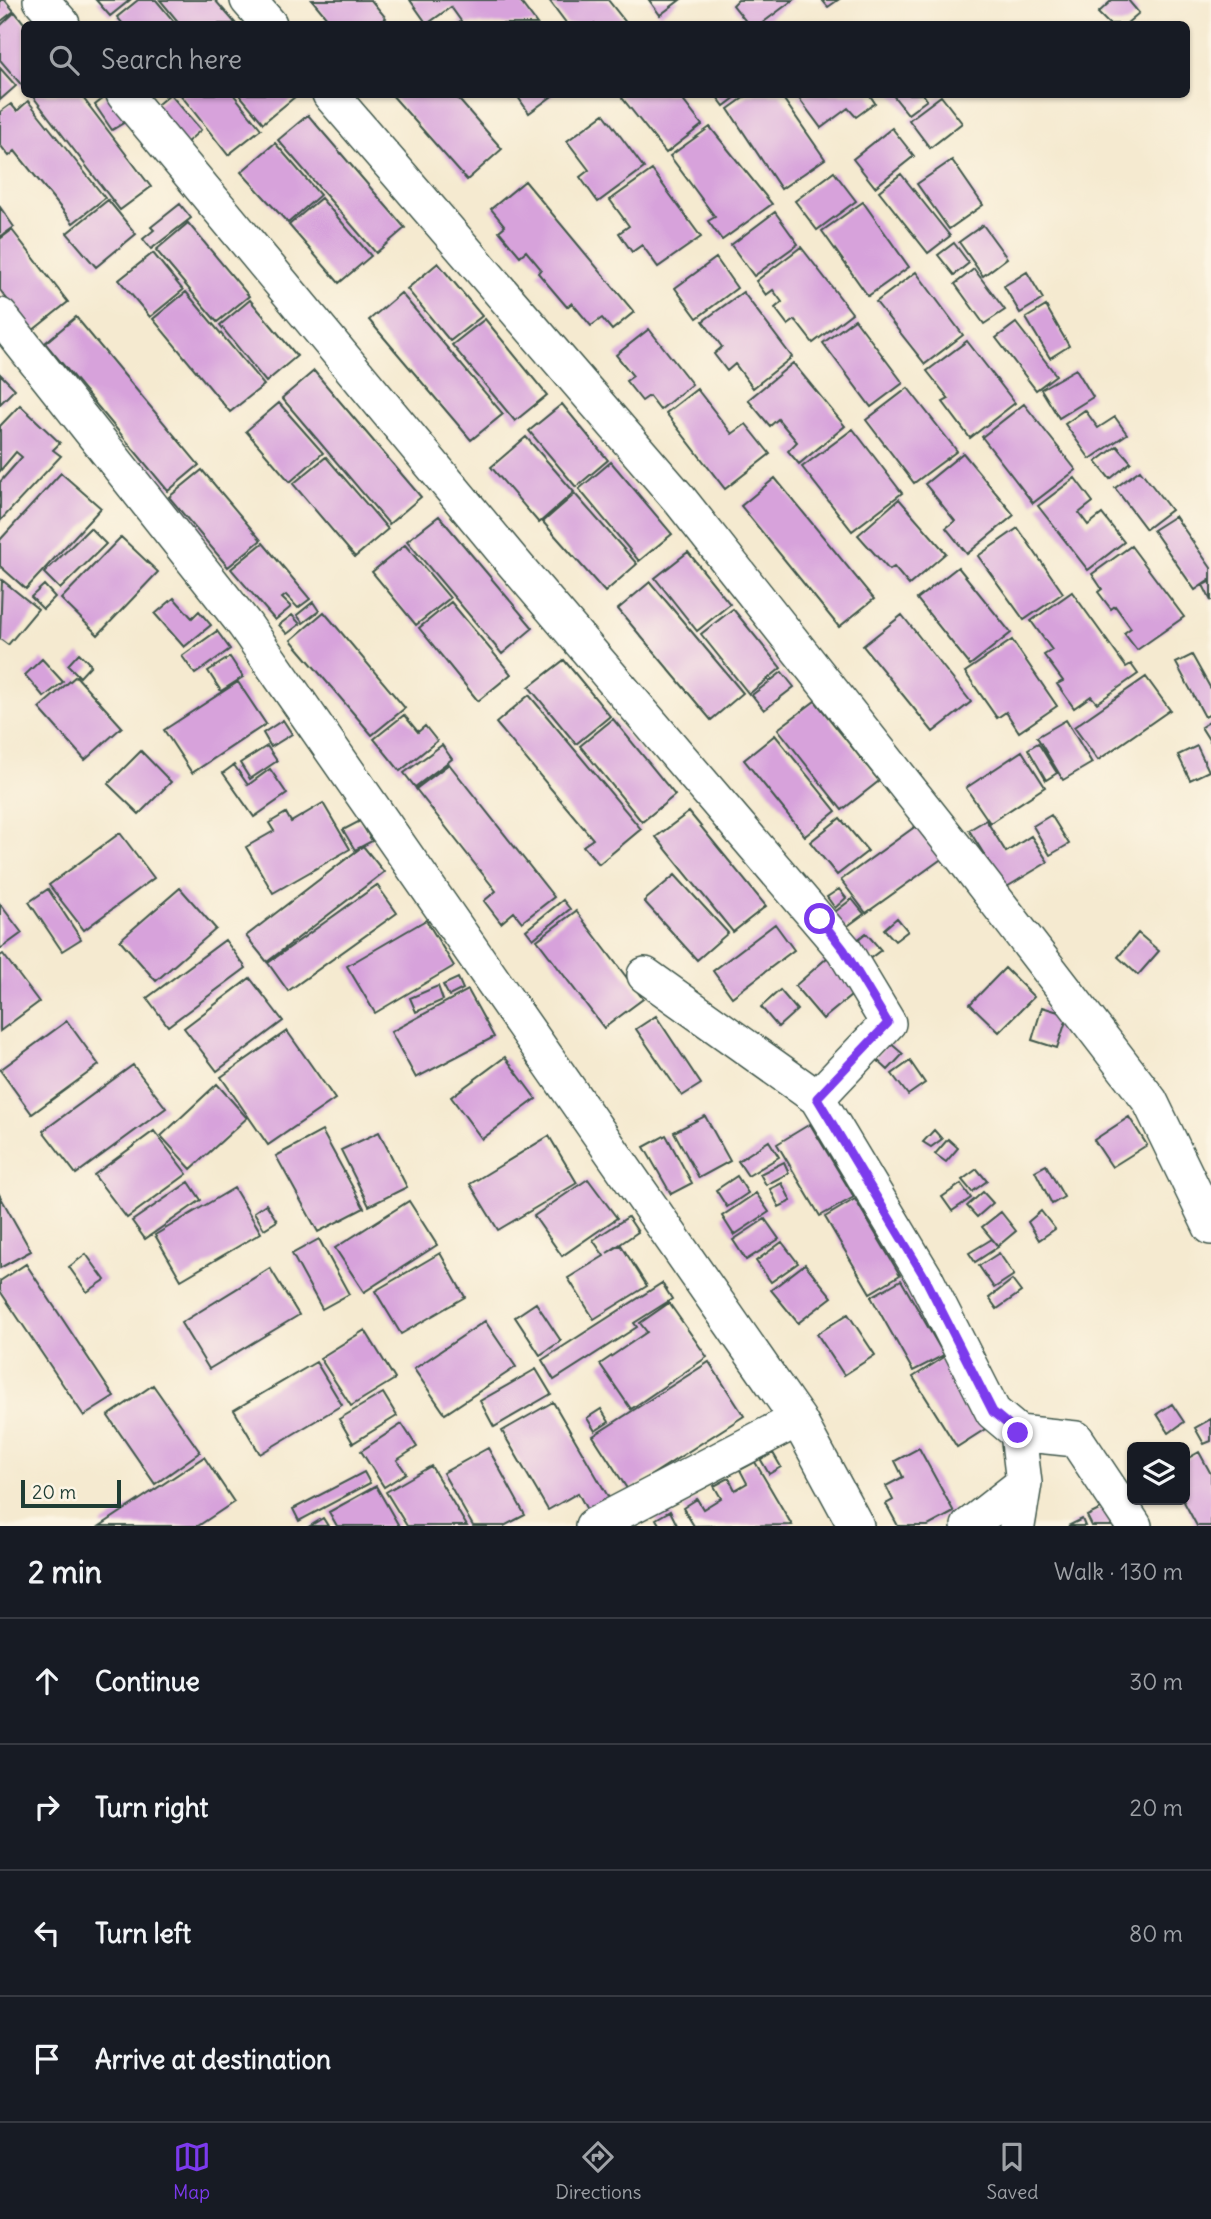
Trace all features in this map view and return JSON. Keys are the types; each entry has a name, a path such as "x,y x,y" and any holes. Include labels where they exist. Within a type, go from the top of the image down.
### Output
{"street":[{"path":"41,0 59,21"},
{"path":"248,0 266,21"},
{"path":"127,98 512,561 844,950 888,1023 817,1098"},
{"path":"333,98 680,500 956,848 1150,1101 1211,1227"},
{"path":"0,316 245,625 798,1419 856,1526"},
{"path":"645,975 817,1098 924,1276 993,1412 1018,1433 1076,1439 1134,1526"},
{"path":"593,1526 798,1419"},
{"path":"1017,1526 1024,1483 1018,1433"},
{"path":"969,1526 1024,1483"}],"building":[{"path":"0,0 5,0 14,11 0,22"},
{"path":"96,0 130,0 110,16"},
{"path":"138,0 156,0 174,21 120,21 117,17"},
{"path":"160,0 215,0 233,21 178,21"},
{"path":"312,0 371,0 386,18 382,21 330,21"},
{"path":"410,0 519,0 535,21 461,21 451,7 431,21 425,21"},
{"path":"549,0 608,0 625,21 565,21"},
{"path":"649,0 680,0 660,15"},
{"path":"738,0 793,0 765,21 746,21 733,5"},
{"path":"822,0 838,0 828,7"},
{"path":"1112,0 1128,0 1139,13 1130,21 1106,21 1098,13"},
{"path":"15,12 22,21 21,84 0,60 0,26"},
{"path":"0,68 16,86 0,100"},
{"path":"34,98 83,98 151,187 120,210"},
{"path":"104,98 112,98 127,121 112,130 95,105"},
{"path":"165,98 173,98 201,130 178,150 146,114"},
{"path":"183,98 236,98 261,129 228,155"},
{"path":"242,98 294,98 263,123"},
{"path":"395,98 457,98 502,149 467,180"},
{"path":"519,98 550,98 529,113"},
{"path":"622,98 681,98 702,125 666,153"},
{"path":"718,98 735,98 724,106"},
{"path":"743,98 783,98 825,159 781,189 728,109"},
{"path":"799,98 872,98 875,103 856,117 848,108 821,128"},
{"path":"895,98 926,98 927,100 908,114"},
{"path":"938,98 943,98 962,123 930,148 909,120"},
{"path":"28,101 105,198 73,223 15,151 9,156 0,145 0,112 11,104 17,111"},
{"path":"604,114 644,168 598,202 580,177 589,170 567,141"},
{"path":"308,115 405,228 376,253 278,140"},
{"path":"710,127 772,204 722,240 708,221 715,217 670,156"},
{"path":"892,128 914,156 875,187 853,159"},
{"path":"275,143 320,195 288,223 241,172"},
{"path":"952,160 983,205 949,229 917,184"},
{"path":"652,170 701,237 658,267 642,245 632,252 619,233 629,226 610,200"},
{"path":"834,172 856,201 817,230 795,201"},
{"path":"901,174 950,236 928,253 879,191"},
{"path":"525,181 634,312 612,330 602,318 591,326 572,303 567,307 538,273 541,269 526,251 520,256 499,231 505,226 491,209"},
{"path":"321,198 371,256 339,283 289,225"},
{"path":"108,200 136,234 96,267 67,233"},
{"path":"863,202 909,267 868,296 822,231"},
{"path":"180,204 191,218 151,249 143,239 154,230 151,227"},
{"path":"0,207 14,227 0,237"},
{"path":"775,212 798,244 754,276 731,245"},
{"path":"188,223 249,296 217,322 156,250"},
{"path":"983,225 1007,258 983,276 959,242"},
{"path":"12,230 68,302 32,331 0,290 0,239"},
{"path":"954,243 969,263 954,275 938,255"},
{"path":"801,247 852,313 813,343 795,320 788,325 775,308 782,302 773,290 766,295 756,281"},
{"path":"153,253 183,290 150,317 119,280"},
{"path":"716,258 737,288 697,318 675,288"},
{"path":"438,263 482,316 450,341 407,289"},
{"path":"974,269 1005,310 984,324 955,284"},
{"path":"916,272 963,335 925,364 876,302"},
{"path":"1027,272 1043,299 1020,313 1004,286"},
{"path":"186,292 264,385 230,412 153,319"},
{"path":"743,292 792,357 753,388 735,364 727,371 714,354 722,347 703,321"},
{"path":"401,293 503,414 471,440 369,320"},
{"path":"250,300 297,356 266,382 220,325"},
{"path":"1046,306 1069,346 1050,358 1026,318"},
{"path":"76,317 199,465 168,491 45,343"},
{"path":"485,319 547,395 515,421 452,345"},
{"path":"855,319 903,383 871,407 823,343"},
{"path":"1016,323 1056,375 1036,390 996,338"},
{"path":"649,329 692,384 660,410 649,396 642,401 626,381 633,376 616,355"},
{"path":"967,341 1015,403 970,438 943,402 949,399 927,371"},
{"path":"793,363 845,426 799,464 788,451 797,442 778,419 770,426 748,400"},
{"path":"1076,369 1093,397 1059,418 1041,389"},
{"path":"314,371 421,497 389,524 282,398"},
{"path":"0,374 15,389 0,404"},
{"path":"908,388 957,451 914,483 866,420"},
{"path":"697,389 732,434 746,424 770,454 725,489 666,413"},
{"path":"279,403 323,453 290,482 246,431"},
{"path":"562,404 608,460 576,487 529,431"},
{"path":"1024,404 1076,470 1033,503 982,437"},
{"path":"20,405 60,443 53,450 61,456 0,521 0,482 22,457 16,452 0,471 0,426"},
{"path":"1085,410 1098,428 1115,417 1127,434 1090,459 1065,424"},
{"path":"853,429 902,493 852,531 802,467"},
{"path":"526,437 574,492 539,523 491,467"},
{"path":"1117,446 1131,462 1110,479 1096,462"},
{"path":"963,453 1014,515 967,554 946,528 955,521 925,484"},
{"path":"326,457 388,529 355,557 293,484"},
{"path":"611,462 672,534 639,561 579,489"},
{"path":"202,470 261,540 228,567 169,497"},
{"path":"1140,470 1171,510 1146,529 1115,488"},
{"path":"61,473 101,508 26,589 0,566 0,540"},
{"path":"775,478 874,599 839,627 741,506"},
{"path":"1075,478 1093,502 1079,513 1088,525 1102,514 1124,542 1088,570 1038,506"},
{"path":"575,494 637,564 605,592 543,522"},
{"path":"899,499 946,553 909,585 894,567 889,570 858,535"},
{"path":"439,516 533,628 502,654 407,541"},
{"path":"1175,516 1211,568 1211,579 1195,590 1153,530"},
{"path":"90,528 106,544 60,589 44,573"},
{"path":"1018,528 1063,593 1024,620 978,556"},
{"path":"121,537 158,572 98,635 61,599"},
{"path":"263,543 310,599 298,608 286,595 282,598 291,607 275,620 231,569"},
{"path":"405,545 450,598 416,625 372,572"},
{"path":"1131,546 1184,617 1137,650 1124,633 1131,628 1115,606 1111,609 1098,592 1102,589 1092,574"},
{"path":"688,552 730,604 697,631 655,578"},
{"path":"958,567 1011,633 970,665 917,599"},
{"path":"2,580 38,609 8,645 0,639"},
{"path":"1211,581 1211,601 1203,585"},
{"path":"650,582 743,693 711,720 618,609"},
{"path":"44,585 55,597 43,609 31,597"},
{"path":"1072,592 1126,667 1131,664 1138,674 1097,703 1091,696 1074,708 1057,684 1063,681 1044,655 1052,650 1031,621"},
{"path":"174,598 192,618 199,611 211,625 184,647 155,614"},
{"path":"313,602 319,611 303,623 297,615"},
{"path":"451,602 511,674 478,701 419,628"},
{"path":"733,609 781,668 749,694 701,634"},
{"path":"324,612 405,708 372,735 291,640"},
{"path":"292,615 300,624 287,634 279,625"},
{"path":"902,615 971,702 933,732 863,646"},
{"path":"217,631 230,649 195,674 182,656"},
{"path":"1012,640 1057,706 1019,732 1006,712 997,718 965,672"},
{"path":"79,653 91,665 80,677 68,665"},
{"path":"1192,655 1211,689 1211,714 1205,717 1176,663"},
{"path":"230,657 243,677 221,691 208,671"},
{"path":"42,659 63,682 44,697 25,675"},
{"path":"564,660 610,716 576,744 529,687"},
{"path":"782,672 794,687 764,710 752,695"},
{"path":"76,676 122,727 85,760 39,708"},
{"path":"1146,677 1170,710 1098,760 1074,727"},
{"path":"238,682 266,724 192,773 164,730"},
{"path":"529,695 641,829 599,864 583,846 593,839 496,723"},
{"path":"815,701 879,781 842,810 778,729"},
{"path":"404,715 418,732 425,726 437,741 400,771 374,739"},
{"path":"613,719 675,795 642,822 580,746"},
{"path":"283,720 292,734 271,747 263,733"},
{"path":"1066,720 1092,763 1063,780 1037,737"},
{"path":"1211,721 1211,743 1201,727"},
{"path":"775,735 836,811 805,836 744,760"},
{"path":"1038,743 1057,773 1046,780 1028,749"},
{"path":"442,745 452,759 415,787 404,773"},
{"path":"267,746 277,761 250,779 240,763"},
{"path":"1197,746 1209,771 1190,780 1178,755"},
{"path":"141,751 171,782 139,814 108,784"},
{"path":"1022,751 1045,787 990,823 966,788"},
{"path":"449,764 554,897 522,922 514,912 501,923 484,901 496,891 416,789"},
{"path":"234,765 248,785 270,769 287,794 254,817 223,773"},
{"path":"323,803 350,849 273,893 246,847 274,831 269,823 286,813 291,822"},
{"path":"689,812 766,906 733,932 656,837"},
{"path":"1051,815 1069,844 1050,855 1033,826"},
{"path":"840,818 868,851 837,875 810,842"},
{"path":"986,820 1006,852 1031,836 1048,862 1005,888 969,830"},
{"path":"360,821 372,841 355,850 343,830"},
{"path":"923,821 947,855 866,913 841,880"},
{"path":"120,833 154,878 84,930 49,885"},
{"path":"363,846 384,872 267,962 246,936"},
{"path":"675,875 728,933 697,960 644,901"},
{"path":"377,885 397,913 288,991 268,963"},
{"path":"180,888 216,929 156,981 120,940"},
{"path":"48,889 81,939 62,951 29,902"},
{"path":"839,889 846,898 835,908 827,897"},
{"path":"852,899 864,914 842,930 831,915"},
{"path":"563,900 570,909 533,939 526,930"},
{"path":"0,904 22,933 0,949"},
{"path":"576,911 643,999 604,1028 537,940"},
{"path":"897,918 908,931 895,941 884,929"},
{"path":"426,920 454,966 375,1013 347,966"},
{"path":"775,924 794,950 732,997 713,971"},
{"path":"866,933 881,950 865,962 852,944"},
{"path":"1138,933 1159,951 1138,975 1118,957"},
{"path":"225,940 246,968 168,1026 147,998"},
{"path":"3,954 39,1002 0,1031 0,956"},
{"path":"828,957 857,991 823,1019 795,986"},
{"path":"1005,968 1034,997 999,1032 970,1004"},
{"path":"250,978 283,1021 217,1071 184,1028"},
{"path":"458,978 463,989 449,996 443,985"},
{"path":"438,986 443,1000 416,1012 410,998"},
{"path":"468,990 494,1037 416,1078 391,1032"},
{"path":"780,990 797,1010 778,1027 761,1007"},
{"path":"1042,1007 1068,1015 1057,1048 1032,1040"},
{"path":"656,1016 701,1084 682,1096 636,1029"},
{"path":"67,1021 99,1065 32,1114 0,1070"},
{"path":"287,1031 335,1099 268,1145 221,1077"},
{"path":"889,1042 903,1054 888,1070 875,1058"},
{"path":"505,1057 536,1099 482,1139 451,1097"},
{"path":"910,1061 925,1083 908,1095 892,1074"},
{"path":"133,1065 166,1108 76,1174 43,1131"},
{"path":"217,1084 247,1118 191,1169 161,1136"},
{"path":"705,1116 730,1161 699,1178 674,1132"},
{"path":"1129,1117 1147,1145 1112,1167 1094,1140"},
{"path":"810,1124 854,1197 820,1216 777,1144"},
{"path":"934,1130 942,1139 931,1147 923,1142"},
{"path":"154,1131 187,1174 127,1218 94,1175"},
{"path":"322,1131 364,1208 318,1232 276,1156"},
{"path":"379,1132 407,1187 369,1206 341,1150"},
{"path":"666,1135 692,1183 671,1194 644,1147"},
{"path":"549,1136 577,1183 498,1230 470,1184"},
{"path":"948,1139 958,1148 946,1162 935,1154"},
{"path":"769,1141 779,1157 748,1176 738,1161"},
{"path":"784,1162 789,1173 766,1185 760,1174"},
{"path":"1046,1165 1064,1197 1052,1204 1035,1171"},
{"path":"977,1169 987,1181 972,1192 962,1180"},
{"path":"737,1176 748,1193 727,1207 716,1190"},
{"path":"588,1179 617,1218 562,1256 534,1216"},
{"path":"189,1182 201,1200 145,1239 132,1221"},
{"path":"782,1183 791,1201 779,1207 770,1189"},
{"path":"961,1184 971,1198 952,1211 942,1197"},
{"path":"234,1188 261,1233 181,1280 155,1235"},
{"path":"983,1192 993,1203 977,1217 967,1206"},
{"path":"756,1193 769,1212 734,1235 722,1216"},
{"path":"0,1196 31,1251 0,1268"},
{"path":"855,1199 900,1275 870,1293 825,1217"},
{"path":"409,1201 437,1245 364,1292 335,1248"},
{"path":"266,1204 277,1221 264,1229 254,1212"},
{"path":"1041,1211 1055,1229 1039,1240 1028,1222"},
{"path":"1001,1212 1016,1231 998,1246 982,1227"},
{"path":"628,1217 638,1232 607,1253 621,1245 647,1286 594,1319 568,1278 604,1256 593,1240"},
{"path":"765,1219 779,1239 746,1260 733,1240"},
{"path":"319,1239 349,1294 322,1309 292,1254"},
{"path":"992,1239 998,1247 975,1262 969,1253"},
{"path":"782,1242 798,1263 771,1282 756,1261"},
{"path":"440,1253 465,1297 401,1334 375,1291"},
{"path":"999,1253 1014,1275 994,1288 979,1266"},
{"path":"86,1254 105,1280 87,1292 69,1267"},
{"path":"26,1264 114,1397 84,1416 0,1291 0,1281"},
{"path":"805,1264 832,1297 798,1323 771,1290"},
{"path":"270,1268 299,1315 209,1369 181,1323"},
{"path":"901,1280 944,1355 913,1371 871,1297"},
{"path":"1012,1280 1021,1292 997,1309 989,1298"},
{"path":"662,1283 672,1299 634,1323 637,1327 554,1380 542,1360"},
{"path":"536,1303 561,1341 540,1355 515,1317"},
{"path":"669,1303 707,1357 631,1409 600,1364 647,1332 640,1323"},
{"path":"848,1314 875,1355 844,1375 817,1334"},
{"path":"485,1321 516,1367 445,1414 414,1369"},
{"path":"365,1330 395,1379 351,1406 320,1358"},
{"path":"946,1356 990,1426 957,1447 913,1377"},
{"path":"316,1362 342,1405 260,1454 234,1410"},
{"path":"709,1362 744,1416 628,1490 593,1436"},
{"path":"536,1369 551,1394 494,1427 480,1401"},
{"path":"153,1385 200,1452 155,1484 108,1416"},
{"path":"383,1393 397,1416 353,1443 339,1419"},
{"path":"553,1402 609,1498 587,1510 578,1493 548,1510 502,1431"},
{"path":"1172,1404 1184,1422 1169,1433 1157,1414"},
{"path":"601,1409 609,1422 595,1431 587,1418"},
{"path":"1211,1419 1211,1441 1204,1444 1195,1428"},
{"path":"402,1424 417,1447 397,1460 406,1473 384,1487 361,1451"},
{"path":"488,1448 525,1515 504,1526 473,1526 443,1473"},
{"path":"919,1448 954,1512 928,1526 898,1526 886,1504 893,1500 886,1486 903,1477 895,1461"},
{"path":"1199,1452 1211,1474 1211,1526 1197,1526 1186,1505 1190,1505 1190,1457"},
{"path":"773,1453 781,1467 769,1474 761,1460"},
{"path":"204,1457 234,1502 198,1526 100,1526"},
{"path":"755,1462 792,1525 694,1526 683,1508 697,1499 703,1509 721,1498 714,1486 729,1478 735,1490 747,1483 740,1470"},
{"path":"431,1466 467,1526 407,1526 386,1492"},
{"path":"364,1472 370,1483 299,1521 293,1509"},
{"path":"376,1486 399,1526 337,1526 329,1512"},
{"path":"1117,1501 1129,1526 1092,1526 1087,1516"},
{"path":"670,1511 677,1525 660,1526 656,1519"},
{"path":"323,1518 328,1526 310,1526"},
{"path":"1082,1519 1085,1526 1068,1526"}],"route":[{"path":"820,919 863,979 888,1023 817,1098 924,1276 993,1412 1018,1433"}]}
